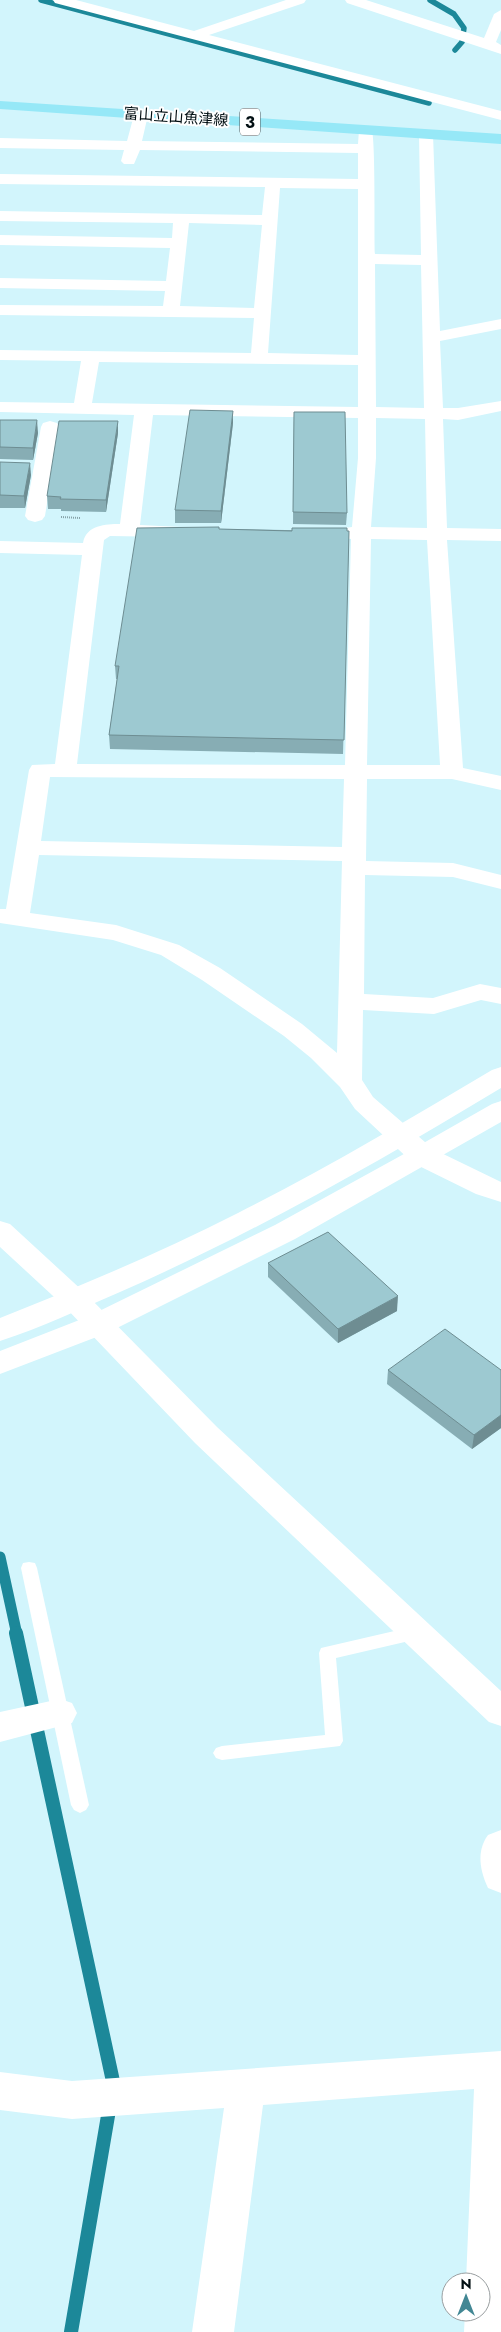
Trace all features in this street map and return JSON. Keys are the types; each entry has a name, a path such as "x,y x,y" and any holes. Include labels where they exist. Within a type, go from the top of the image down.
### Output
{"main road":[{"name":"富山立山魚津線","path":"0,105 501,139"}],"street":[{"path":"60,0 501,116"},
{"path":"194,36 299,0"},
{"path":"352,0 488,44 501,50"},
{"path":"488,44 501,14"},
{"path":"125,181 132,144 141,114"},
{"path":"349,1081 361,533 366,458 366,130"},
{"path":"426,134 437,533 452,772"},
{"path":"0,143 367,149"},
{"path":"1,182 125,181 365,184"},
{"path":"260,358 273,183"},
{"path":"0,216 270,220"},
{"path":"171,311 182,218"},
{"path":"0,240 179,243"},
{"path":"366,259 430,260"},
{"path":"0,283 174,286"},
{"path":"0,310 263,313"},
{"path":"432,336 447,336 501,324"},
{"path":"0,355 366,360"},
{"path":"82,409 91,356"},
{"path":"0,407 82,409 136,422 366,413 458,414 501,406"},
{"path":"129,531 136,422"},
{"path":"35,516 35,468 51,427"},
{"path":"65,771 94,538 105,530 196,532"},
{"path":"322,532 501,535"},
{"path":"0,547 93,549"},
{"path":"501,783 452,772 40,770 28,848 9,917 116,933 170,950 211,974 293,1030 320,1052 349,1081 364,1103 423,1156 486,1188 501,1192"},
{"path":"28,848 354,861 453,870 501,882"},
{"path":"350,1001 434,1006 480,992 501,996"},
{"path":"0,1330 75,1300 248,1220 401,1136 501,1076"},
{"path":"0,1364 97,1325 285,1232 423,1156 501,1110"},
{"path":"0,1231 75,1300 97,1325 206,1435 501,1712"},
{"path":"0,1726 60,1713"},
{"path":"501,1846 498,1850 501,1877"},
{"path":"0,2091 72,2100 497,2069 491,2283"},
{"path":"213,2332 246,2087"}],"lane":[{"path":"29,1568 80,1805"},
{"path":"222,1753 334,1741 327,1653 416,1632"}],"path":[{"path":"35,516 96,519 105,530"}],"building":[{"path":"190,410 233,411 221,511 175,510"},
{"path":"294,412 345,412 347,513 293,512"},
{"path":"0,420 37,420 33,448 0,447"},
{"path":"59,421 118,421 106,500 60,499 61,497 47,496"},
{"path":"0,462 30,463 24,496 0,495"},
{"path":"219,527 219,529 292,531 292,528 347,528 347,531 349,531 344,740 109,735 119,666 115,666 137,528"},
{"path":"328,1232 398,1296 338,1329 268,1263"},
{"path":"445,1329 501,1370 501,1415 474,1435 388,1370"}],"waterway":[{"path":"41,0 429,103"},
{"path":"430,0 454,14 464,28 462,42 455,50"},
{"path":"0,1557 17,1635"},
{"path":"16,1633 114,2086 113,2090"},
{"path":"71,2332 110,2104"}]}
